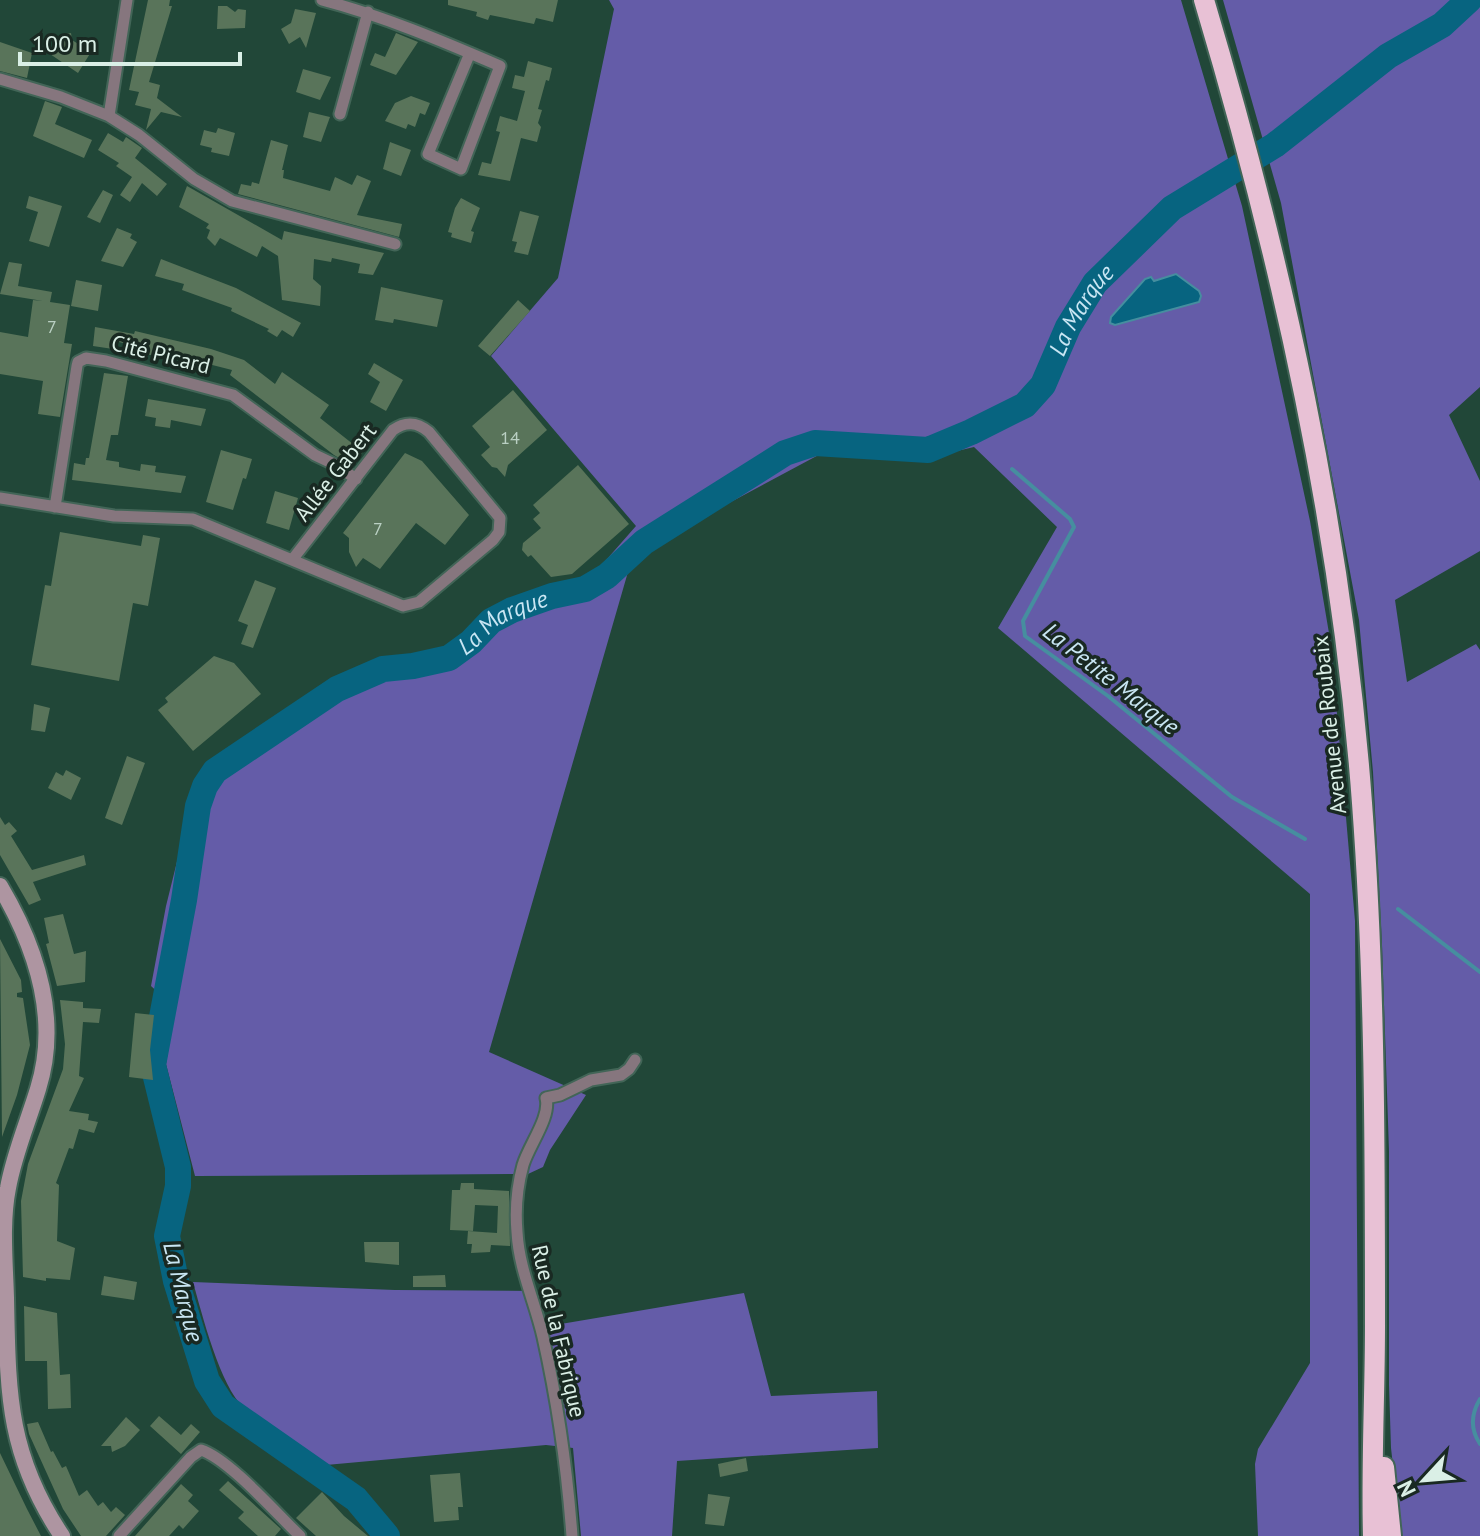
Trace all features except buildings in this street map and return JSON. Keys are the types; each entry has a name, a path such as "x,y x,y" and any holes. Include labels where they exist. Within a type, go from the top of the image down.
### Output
{"highway":[{"name":"Avenue de Roubaix","path":"1204,0 1259,198 1296,354 1317,456 1339,592 1356,731 1371,997 1375,1331 1381,1440 1391,1536"},
{"name":"Avenue de Roubaix","path":"1373,1536 1375,1331"}],"street":[{"path":"109,116 127,0"},
{"path":"322,0 368,12 470,53 500,66 461,169 428,154 470,53"},
{"path":"340,114 368,12"},
{"path":"0,79 61,97 109,116 194,179 232,201 395,244"},
{"name":"Cité Picard","path":"55,507 77,366 86,358 226,392 239,398 315,455 356,479"},
{"name":"Allée Gabert","path":"0,498 114,516 193,519 398,605 409,606 419,602 493,540 499,532 500,518 429,432 419,425 405,423 393,430 292,560"},
{"path":"0,886 35,962 46,1024 46,1051 41,1078 4,1182 3,1358 19,1450 44,1506 62,1536"},
{"name":"Rue de la Fabrique","path":"572,1536 558,1406 542,1332 521,1261 517,1200 526,1155 544,1121 548,1106 546,1098 560,1095 591,1080 621,1075 635,1060"},
{"path":"119,1536 191,1457 201,1450 211,1454 255,1492 300,1536"}],"shaded area":[{"path":"609,0 1181,0 1242,206 1310,521 1331,645 1355,921 1359,1536 1258,1536 1255,1464 1258,1449 1310,1363 1310,894 998,628 1057,527 974,447 923,459 826,451 684,527 630,565 489,1052 586,1095 550,1150 543,1167 528,1174 195,1176 166,1064 175,1008 151,986 166,906 197,781 241,743 367,666 418,659 447,651 518,599 593,575 636,526 491,356 558,278 614,9"},
{"path":"1223,0 1480,0 1480,387 1449,415 1480,481 1480,551 1395,600 1407,682 1476,644 1480,650 1480,1536 1401,1536 1391,1448 1389,1151 1382,945 1373,772 1359,620 1281,203"},
{"path":"193,1282 395,1290 535,1291 549,1326 744,1293 771,1396 877,1391 878,1448 677,1461 672,1536 581,1536 573,1448 546,1445 326,1465 284,1438 253,1416 235,1398 213,1349"}],"water":[{"path":"1176,274 1199,291 1199,302 1115,325 1110,323 1111,317 1145,279 1151,277 1154,281"}],"waterway":[{"name":"La Marque","path":"387,1536 356,1499 223,1406 207,1381 176,1281 167,1236 178,1186 178,1167 153,1065 198,806 205,786 215,771 337,689 383,669 449,658 471,642 491,621 512,610 585,589 607,576 644,542 785,453 815,443 928,450 1025,405 1043,385 1068,327 1095,283 1172,208 1275,145 1388,56 1442,25 1469,0"},
{"name":"La Petite Marque","path":"1012,469 1070,519 1074,527 1023,621 1025,636 1108,696 1232,797 1305,839"},
{"name":"La Petite Marque","path":"1398,909 1480,972"},
{"name":"La Petite Marque","path":"1480,1399 1473,1422 1480,1444"}]}
